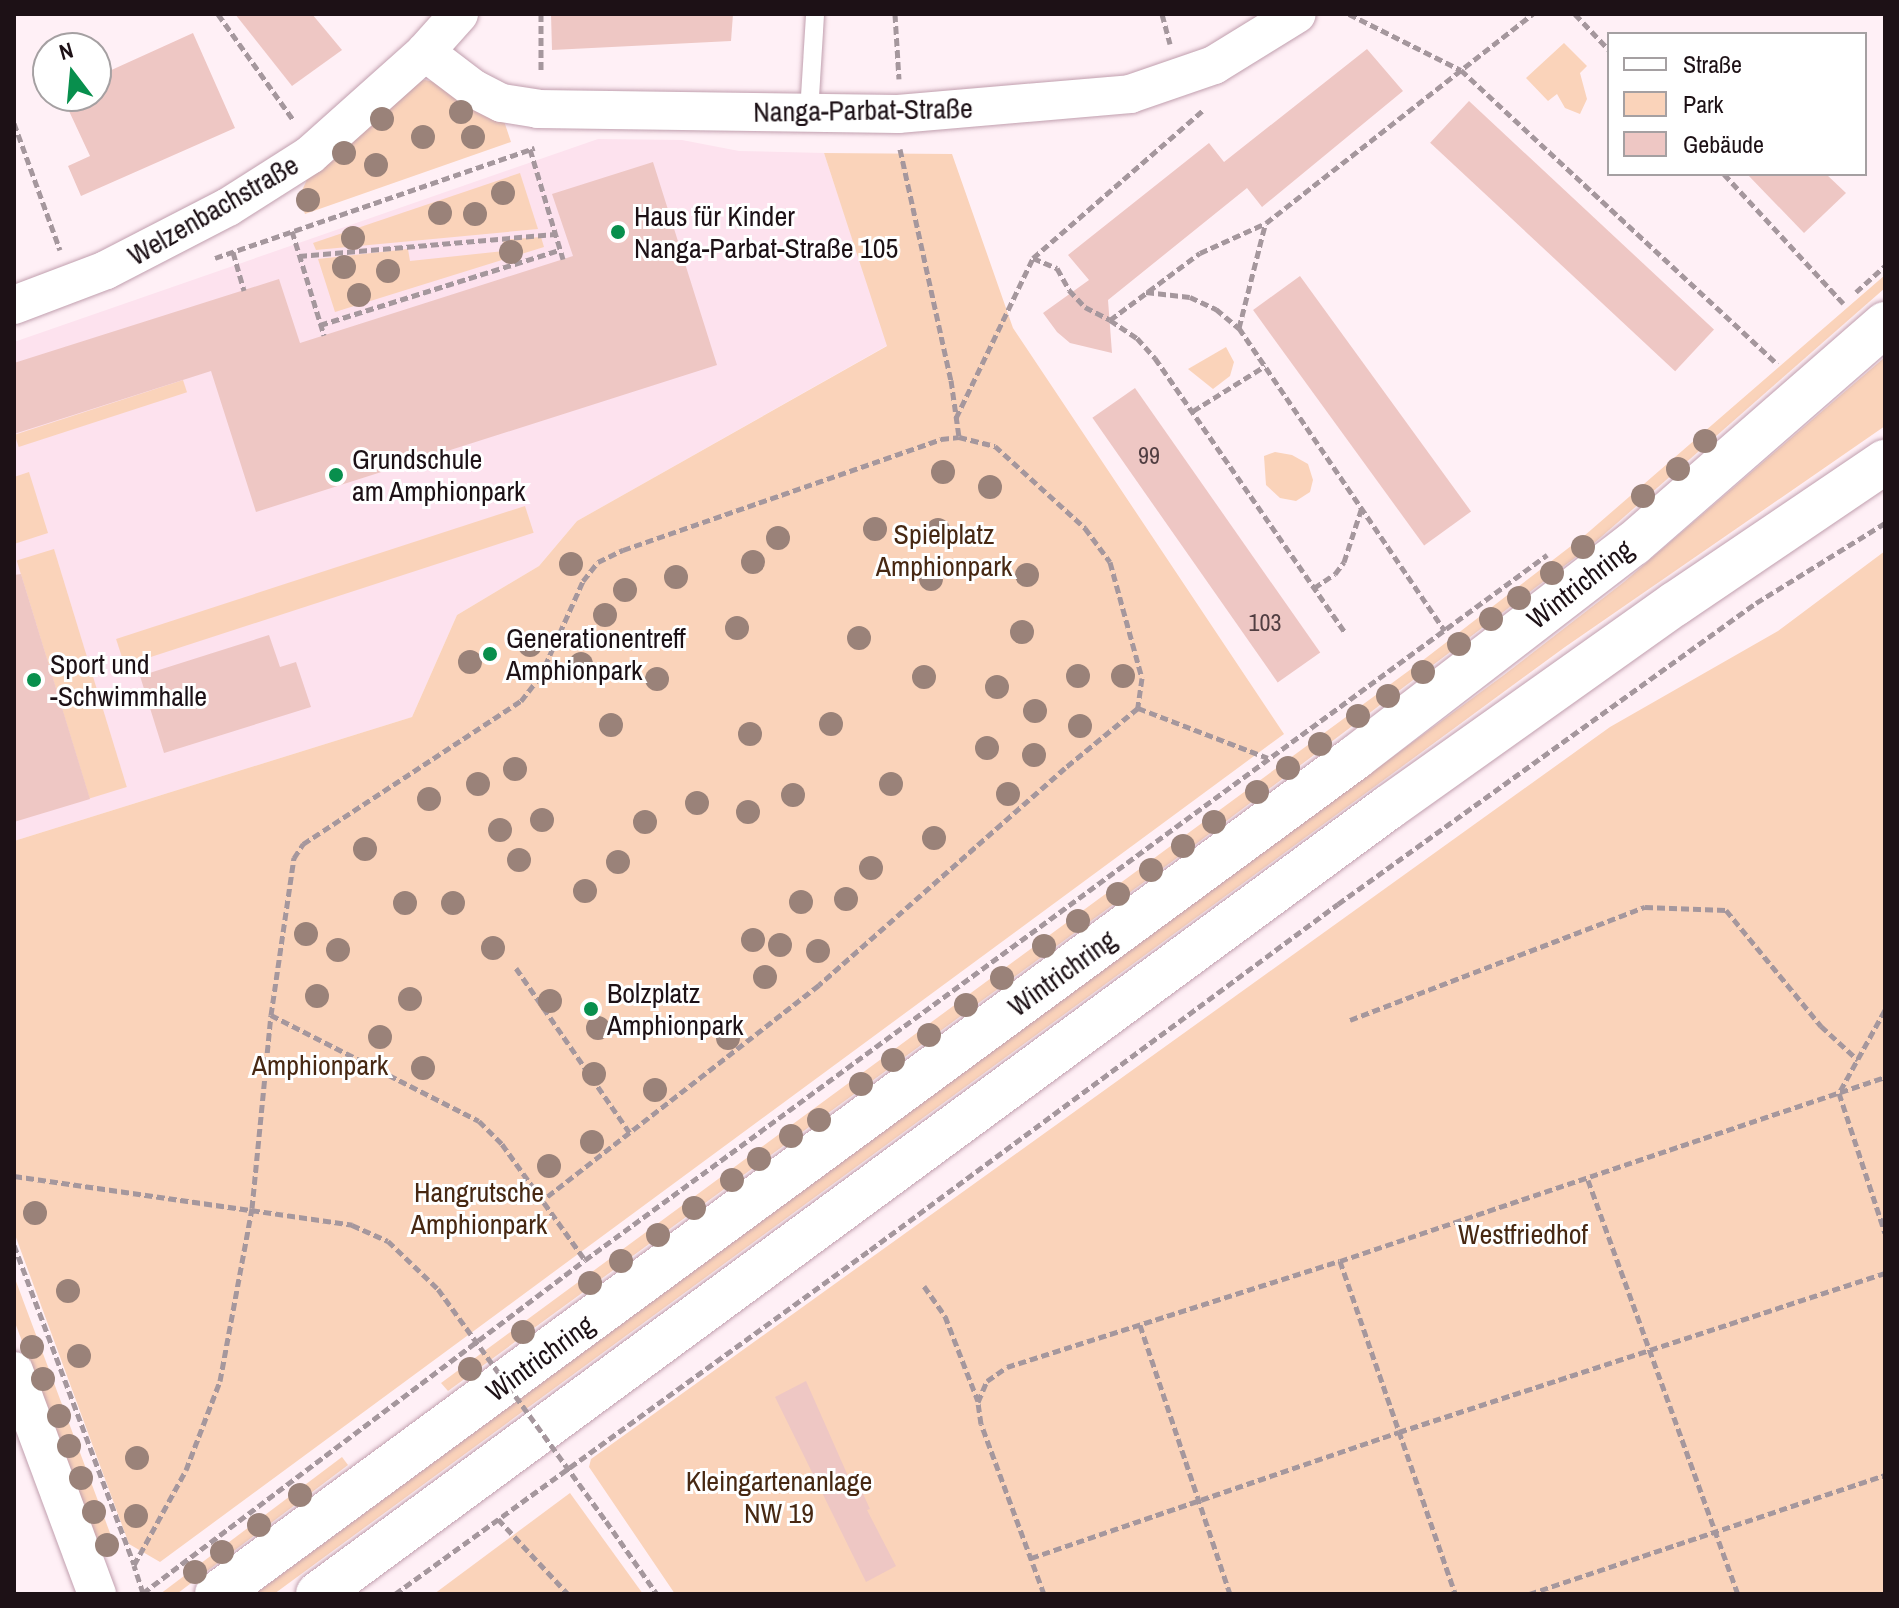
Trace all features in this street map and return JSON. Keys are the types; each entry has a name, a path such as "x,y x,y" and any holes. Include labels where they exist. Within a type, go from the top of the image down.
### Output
{"main road":[{"name":"Wintrichring","path":"217,1594 1356,757 1633,544 1885,324"},
{"name":"Wintrichring","path":"318,1594 1389,807 1675,604 1885,462"}],"street":[{"name":"Welzenbachstraße","path":"14,305 106,270 228,207 296,136 425,52 459,14"},
{"name":"Nanga-Parbat-Straße","path":"425,52 474,89 514,105 538,109 809,113 898,127 979,110 1130,94 1214,65 1297,14"},
{"path":"14,1371 97,1594"}],"lane":[{"path":"809,113 815,14"}],"path":[{"path":"218,14 296,136"},
{"path":"541,14 541,77"},
{"path":"895,14 898,127 959,437"},
{"path":"1349,14 1461,70 1777,364"},
{"path":"1575,14 1607,48"},
{"path":"1110,320 1200,253 1266,223 1531,15"},
{"path":"956,418 1033,258 1210,103"},
{"path":"296,136 307,114"},
{"path":"14,123 62,254"},
{"path":"204,262 543,145"},
{"path":"530,149 563,259"},
{"path":"1726,176 1843,303"},
{"path":"1239,328 1266,223"},
{"path":"292,231 324,335"},
{"path":"299,256 555,234"},
{"path":"558,242 567,239"},
{"path":"50,258 75,248"},
{"path":"320,325 560,250"},
{"path":"233,252 244,290"},
{"path":"1033,258 1057,268 1069,290 1085,307 1137,338 1155,358 1345,632"},
{"path":"1832,313 1885,266"},
{"path":"1145,292 1190,297 1216,309 1239,328 1445,631"},
{"path":"1765,374 1788,354"},
{"path":"1193,411 1265,366"},
{"path":"134,1565 186,1470 220,1381 252,1208 271,1015 294,858 303,844 521,701 540,677 583,581 598,562 623,550 941,439 959,437 995,446 1085,528 1110,562 1142,678 1138,708 1053,778 819,985 542,1201"},
{"path":"1314,588 1335,574 1344,562 1361,509"},
{"path":"395,1594 870,1250 1338,904 1743,612 1885,523"},
{"path":"14,1245 134,1565 142,1594 585,1260 1558,547"},
{"path":"1138,708 1268,758"},
{"path":"1350,1020 1645,907 1726,910 1821,1026 1858,1060"},
{"path":"516,968 630,1133"},
{"path":"1885,1010 1839,1093 1885,1233"},
{"path":"271,1015 479,1121 502,1144 585,1260"},
{"path":"978,1402 987,1381 1007,1367 1588,1180 1885,1077"},
{"path":"14,1176 252,1208 352,1225 388,1241 414,1262 438,1289 657,1594"},
{"path":"1588,1180 1648,1351 1719,1533 1738,1594"},
{"path":"1340,1261 1455,1594"},
{"path":"1031,1558 1399,1432 1885,1273"},
{"path":"924,1286 945,1316 1044,1594"},
{"path":"1140,1325 1230,1594"},
{"path":"1529,1594 1885,1475"},
{"path":"498,1519 568,1594"}],"shaded area":[{"name":"Grundschule am Amphionpark","path":"598,139 682,140 739,151 824,153 888,345 577,521 539,566 457,615 412,717 14,841 14,342"}],"green space":[{"path":"1564,43 1587,66 1580,73 1587,99 1580,114 1565,108 1557,94 1548,101 1526,78"},
{"path":"416,81 445,84 504,121 511,142 305,214 299,197 315,162"},
{"name":"Amphionpark","path":"824,153 952,154 1013,328 1284,734 160,1562 129,1544 14,1232 14,841 412,717 457,615 539,566 577,521 887,346"},
{"path":"520,173 538,229 316,250 313,243"},
{"path":"541,237 544,247 335,312 318,259 408,249 410,261 504,251 503,240"},
{"path":"1885,275 1885,288 1592,545 1196,844 448,1391 441,1383 1422,661 1584,536"},
{"path":"1226,347 1234,362 1230,376 1213,389 1188,369"},
{"path":"1885,357 1885,426 1565,647 274,1594 255,1594 1504,675 1624,582"},
{"path":"183,380 187,392 19,447 15,435"},
{"path":"1275,452 1292,455 1308,464 1313,480 1310,492 1296,501 1280,498 1266,485 1264,456"},
{"path":"29,472 48,533 14,544 14,477"},
{"path":"525,506 534,533 125,666 116,639"},
{"path":"54,549 127,787 90,799 17,560"},
{"name":"Westfriedhof","path":"1885,551 1885,1594 675,1594 589,1467 591,1459 1610,727 1778,631"},
{"path":"14,1276 116,1549 103,1556 14,1320"},
{"path":"342,1457 348,1465 177,1594 160,1594"},
{"path":"570,1493 643,1594 434,1594"}],"building":[{"path":"235,14 312,14 342,50 292,86"},
{"path":"551,14 733,14 731,41 552,50"},
{"path":"193,33 235,128 81,196 68,166 90,156 69,112 112,112 112,70"},
{"path":"1367,49 1403,91 1262,207 1247,188 1108,300 1112,353 1070,343 1057,332 1043,313 1089,280 1068,255 1209,143 1224,162"},
{"path":"1469,101 1714,329 1675,371 1430,143"},
{"path":"653,162 717,365 256,512 211,371 14,434 14,363 279,279 300,343 573,256 552,194"},
{"path":"1749,176 1828,176 1846,193 1804,233"},
{"path":"1300,276 1471,511 1424,546 1253,310"},
{"path":"1135,388 1320,653 1278,682 1092,418"},
{"name":"Sport und -Schwimmhalle","path":"21,574 90,799 14,822 14,575"},
{"path":"269,635 280,667 296,662 311,707 164,753 140,676"},
{"path":"806,1381 852,1485 858,1483 870,1509 867,1510 896,1566 866,1582 775,1397"}],"place":[{"name":"Haus für Kinder Nanga-Parbat-Straße 105","path":"618,232"},
{"name":"Grundschule am Amphionpark","path":"336,475"},
{"name":"Generationentreff Amphionpark","path":"490,654"},
{"name":"Sport und -Schwimmhalle","path":"34,680"},
{"name":"Bolzplatz Amphionpark","path":"591,1009"}],"park label":[{"name":"Spielplatz Amphionpark","path":"944,550"},
{"name":"Hangrutsche Amphionpark","path":"479,1208"},
{"name":"Kleingartenanlage NW 19","path":"779,1497"}]}
